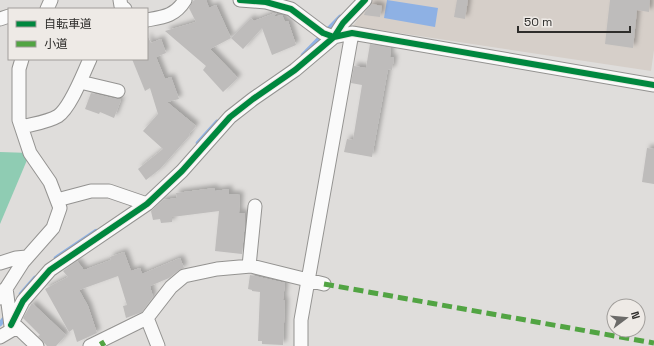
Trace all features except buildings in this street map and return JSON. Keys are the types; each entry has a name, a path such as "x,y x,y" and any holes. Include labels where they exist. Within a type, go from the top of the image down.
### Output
{"street":[{"path":"148,20 172,14 180,8 185,0"},
{"path":"240,0 266,2 291,9 329,35 352,33 654,86"},
{"path":"8,328 23,301 50,270 182,171 230,117 295,70 364,0"},
{"path":"300,346 301,320 352,33"},
{"path":"8,328 4,296 27,257 53,228 60,208 50,182 30,153 19,120 19,69 22,60"},
{"path":"22,127 57,116 65,109 80,82 90,60"},
{"path":"80,82 118,91"},
{"path":"57,200 92,191 109,191 141,202"},
{"path":"249,266 255,206"},
{"path":"0,263 16,258 27,257"},
{"path":"90,346 147,318 171,287 184,276 217,269 249,266 324,284"},
{"path":"147,318 158,346"},
{"path":"8,328 17,327 37,346"}],"shaded area":[{"path":"370,0 654,0 654,50 651,71 353,26"}],"green space":[{"path":"0,152 30,153 0,224"}],"water":[{"path":"387,0 438,8 435,27 384,18"}],"waterway":[{"path":"303,55 340,17"},
{"path":"198,143 217,122"},
{"path":"56,258 96,231"},
{"path":"21,294 35,278"},
{"path":"0,324 7,315"}],"marked path":[{"path":"324,284 654,343"},
{"path":"101,341 104,346"}],"cycle path":[{"path":"240,0 266,2 291,9 323,33 334,37 352,33 654,85"},
{"path":"11,325 23,301 50,270 147,204 182,171 230,117 295,70 334,37 343,23 365,0"}]}
